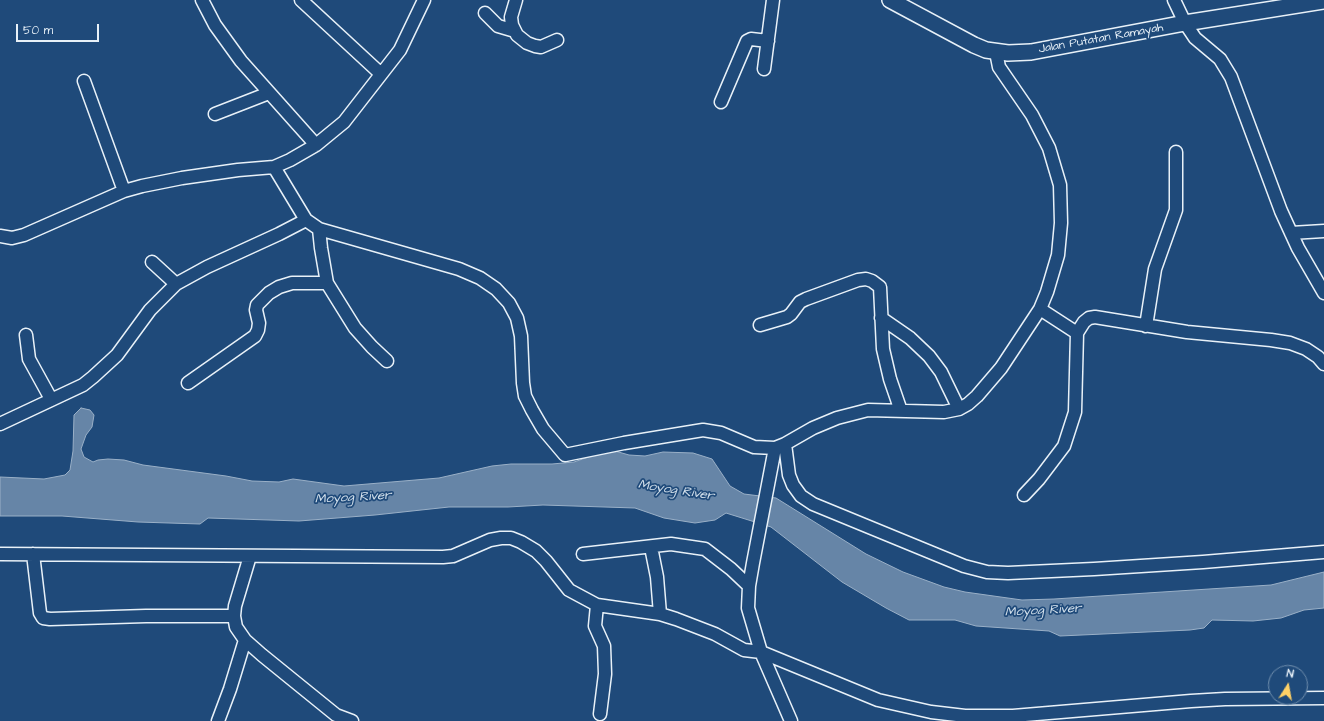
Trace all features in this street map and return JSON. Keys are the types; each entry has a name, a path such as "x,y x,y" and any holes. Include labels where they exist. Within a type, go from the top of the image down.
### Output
{"main road":[{"name":"Jalan Putatan Ramayah","path":"890,0 974,45 996,52 1008,53 1031,52 1185,23 1324,0"}],"street":[{"path":"202,0 215,25 241,61 316,145"},
{"path":"301,0 381,74"},
{"path":"0,236 12,238 24,235 124,191 142,186 182,178 274,167 290,160 316,145 344,122 400,50 424,0"},
{"path":"516,0 511,18 512,26 517,35 527,43 541,47 557,40"},
{"path":"764,69 773,0"},
{"path":"1174,0 1185,23 1195,38 1220,59 1231,77 1281,211 1298,248 1324,293"},
{"path":"485,13 498,26 514,31"},
{"path":"721,102 747,41 751,39 768,41"},
{"path":"274,167 306,220 319,229 459,269 480,278 496,289 509,303 518,324 521,336 525,396 543,429 565,455 624,443 703,430 721,433 754,447 780,446 812,428 837,418 868,410 944,412 959,409 968,404 977,396 1001,368 1040,309 1047,292 1058,255 1061,223 1060,185 1049,148 1032,115 999,67 996,52"},
{"path":"84,81 124,191"},
{"path":"215,114 269,93"},
{"path":"1146,326 1155,269 1176,210 1176,152"},
{"path":"0,424 83,384 94,377 117,355 150,310 176,284 207,267 306,220"},
{"path":"319,229 320,248 327,283 355,328 372,348 387,361"},
{"path":"1291,233 1324,232"},
{"path":"152,262 176,284"},
{"path":"760,325 787,317 800,302 806,299 858,280 866,279 872,281 880,287 882,349 901,411"},
{"path":"188,383 255,336 259,323 256,310 257,305 269,293 279,287 292,283 327,283"},
{"path":"1040,309 1077,333"},
{"path":"1024,495 1039,479 1064,446 1075,412 1077,333 1084,322 1089,318 1095,317 1187,332 1290,343 1306,349 1318,357 1324,364"},
{"path":"881,318 910,338 929,356 941,372 959,409"},
{"path":"26,335 29,359 51,399"},
{"path":"780,446 771,469 749,586 748,608 762,652 791,721"},
{"path":"780,446 793,485 801,496 813,504 964,566 987,572 1008,573 1125,567 1324,552"},
{"path":"0,554 443,557 453,556 490,540 511,538 536,551 546,560 568,590 597,605 660,614 716,634 744,650 762,652 878,700 931,712 965,716 1012,716 1111,708 1138,704 1225,699 1324,698"},
{"path":"582,554 671,544 705,550 731,569 749,586"},
{"path":"651,547 657,577 660,614"},
{"path":"33,554 40,613 43,618 234,616"},
{"path":"250,556 235,606 234,616 236,627 245,640 336,715 352,721"},
{"path":"597,605 595,626 604,646 605,674 600,714"},
{"path":"218,721 245,640"}],"water":[{"name":"Moyog River","path":"81,408 90,410 94,415 92,427 86,435 81,449 84,457 93,462 108,459 124,460 143,465 252,481 279,482 293,479 344,486 439,478 492,466 511,464 552,464 574,462 591,456 615,451 629,455 645,456 663,452 693,453 712,459 730,486 744,494 776,498 866,554 903,572 944,587 965,592 1022,600 1054,599 1271,585 1324,572 1324,608 1304,610 1281,618 1253,621 1212,620 1204,628 1190,630 1060,636 1049,631 976,626 955,620 909,620 842,582 771,527 726,513 715,520 695,523 664,518 635,508 543,505 508,507 449,507 299,521 208,518 200,524 138,522 62,516 0,516 0,477 44,479 65,475 70,470 73,451 74,415"}]}
